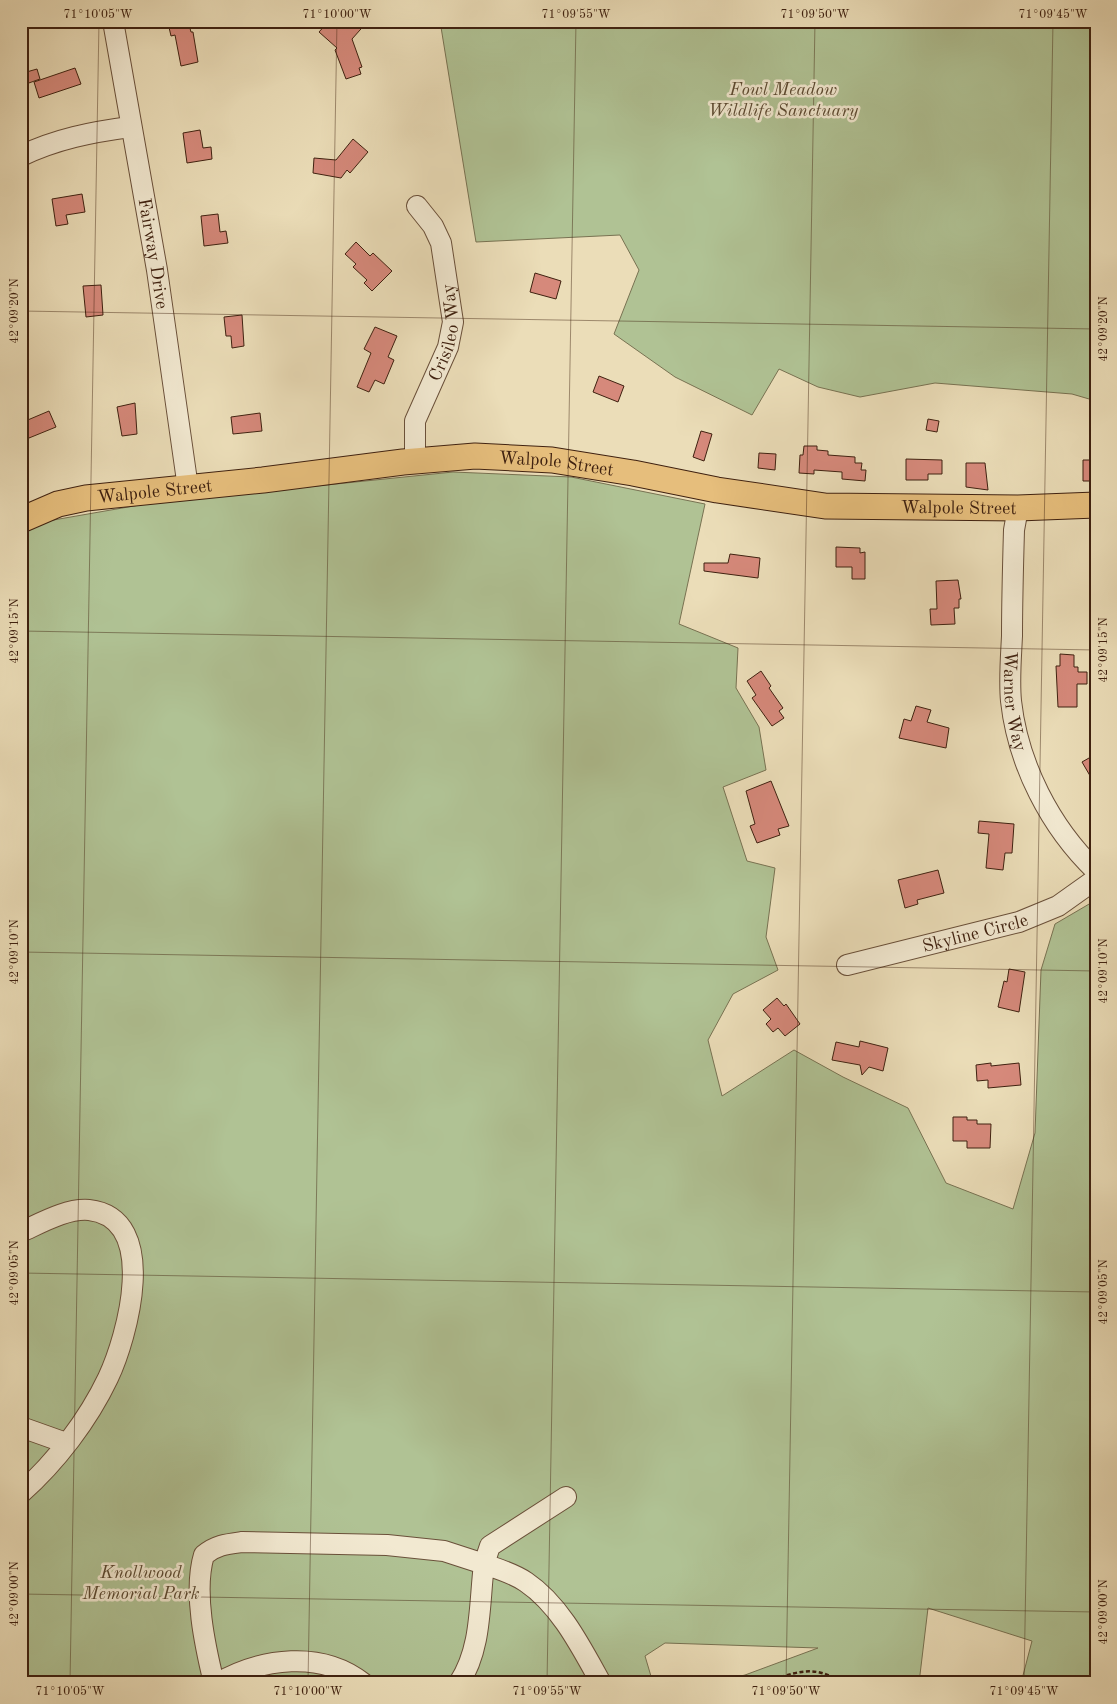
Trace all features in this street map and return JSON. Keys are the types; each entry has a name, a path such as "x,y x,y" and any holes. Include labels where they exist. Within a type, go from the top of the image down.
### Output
{"main road":[{"name":"Walpole Street","path":"21,520 58,504 86,498 475,456 552,460 633,473 717,490 825,506 1018,508 1096,505"}],"street":[{"name":"Fairway Drive","path":"113,21 130,127 157,270 188,488"},
{"path":"21,156 42,146 89,133 130,127"},
{"name":"Crisileo Way","path":"415,461 415,422 448,347 453,322 441,243 433,226 417,206"},
{"name":"Warner Way","path":"1018,508 1014,538 1010,690 1015,726 1022,752 1036,789 1068,840 1096,871"},
{"name":"Skyline Circle","path":"847,965 1019,922 1058,906 1096,880"},
{"path":"21,1232 58,1216 89,1210 100,1213 119,1225 125,1233 134,1270 118,1357 102,1388 66,1442 51,1463 21,1493"},
{"path":"21,1427 66,1442"},
{"path":"459,1683 470,1658 477,1634 484,1564 490,1546 566,1497"},
{"path":"363,1683 336,1667 287,1661 262,1664 240,1670 216,1683 209,1661 200,1582 204,1555 220,1545 242,1542 387,1545 444,1551 509,1572 541,1594 561,1616 601,1683"}],"path":[{"path":"762,1683 798,1672 812,1670 823,1672 842,1683"}],"green space":[{"name":"Fowl Meadow Wildlife Sanctuary","path":"440,21 1096,21 1096,401 1072,394 935,383 860,397 818,387 779,369 752,415 675,377 614,334 639,270 620,235 476,242"},
{"name":"Knollwood Memorial Park","path":"453,472 571,477 705,504 679,624 738,648 736,688 759,727 766,770 723,787 747,861 775,868 766,937 778,970 733,994 708,1040 722,1096 794,1050 843,1077 908,1108 946,1183 1013,1209 1035,1133 1041,970 1055,924 1096,900 1096,1683 1021,1683 1032,1641 928,1608 919,1683 712,1683 745,1675 818,1648 665,1643 645,1656 653,1683 21,1683 21,536 42,522 151,503"}],"building":[{"path":"188,21 191,32 193,32 198,62 181,66 175,35 171,36 168,23"},
{"path":"329,21 368,21 352,39 362,67 359,68 361,74 346,79 335,50 337,48 319,32"},
{"path":"75,68 81,84 39,98 34,82"},
{"path":"37,69 40,79 26,84 23,73"},
{"path":"200,130 203,148 211,147 212,159 187,163 183,133"},
{"path":"353,139 368,152 350,173 347,170 341,178 313,173 314,158 336,160"},
{"path":"82,194 85,212 66,215 68,224 56,226 52,199"},
{"path":"218,214 220,232 226,231 228,243 204,246 201,216"},
{"path":"356,242 370,256 373,253 392,271 372,291 364,283 367,280 353,267 356,264 345,254"},
{"path":"535,273 561,281 556,299 530,292"},
{"path":"101,285 103,315 86,317 83,286"},
{"path":"242,315 244,346 232,348 231,336 226,336 224,317"},
{"path":"375,327 397,336 388,357 394,360 384,384 375,380 369,392 357,387 371,353 364,349"},
{"path":"599,376 624,386 618,402 593,392"},
{"path":"135,403 137,434 122,436 117,407"},
{"path":"49,411 56,427 29,438 23,422"},
{"path":"260,413 262,431 233,434 231,417"},
{"path":"928,419 939,421 937,432 926,430"},
{"path":"701,431 712,434 704,461 693,457"},
{"path":"804,446 817,446 817,450 828,451 828,455 855,457 855,463 862,463 861,470 866,470 865,481 842,479 842,472 814,470 814,474 799,473 800,455 803,455"},
{"path":"759,453 776,454 775,470 758,468"},
{"path":"906,459 942,460 942,474 928,474 928,480 906,480"},
{"path":"1083,460 1096,460 1096,481 1083,481"},
{"path":"966,463 985,463 988,490 966,487"},
{"path":"836,547 860,548 860,553 865,552 865,579 852,579 852,567 836,567"},
{"path":"730,554 760,558 758,578 704,571 704,563 728,563"},
{"path":"958,580 961,599 959,599 959,608 954,608 955,624 931,625 930,609 937,609 936,581"},
{"path":"1060,654 1074,655 1074,667 1078,667 1078,672 1087,672 1087,684 1077,684 1077,707 1058,707 1056,666 1060,666"},
{"path":"761,671 771,686 769,688 783,708 779,711 784,718 772,726 752,698 756,695 747,681"},
{"path":"916,706 931,710 927,722 949,728 946,748 899,738 904,719 911,721"},
{"path":"1096,754 1096,786 1082,762"},
{"path":"771,781 789,826 778,829 780,835 757,843 750,826 755,824 746,791"},
{"path":"979,821 1014,824 1012,853 1005,853 1003,870 986,868 989,834 978,833"},
{"path":"938,870 944,893 917,900 918,904 905,908 898,880"},
{"path":"1009,969 1025,972 1019,1012 998,1007 1004,981 1007,982"},
{"path":"777,998 784,1006 786,1004 800,1024 785,1036 778,1028 773,1032 766,1024 771,1019 763,1010"},
{"path":"860,1041 888,1048 883,1071 869,1067 862,1075 860,1065 832,1060 836,1042 859,1047"},
{"path":"991,1063 991,1066 1019,1063 1021,1085 988,1088 988,1080 977,1081 976,1065"},
{"path":"953,1117 967,1117 967,1120 977,1120 977,1124 991,1124 990,1148 967,1148 967,1141 953,1141"}]}
